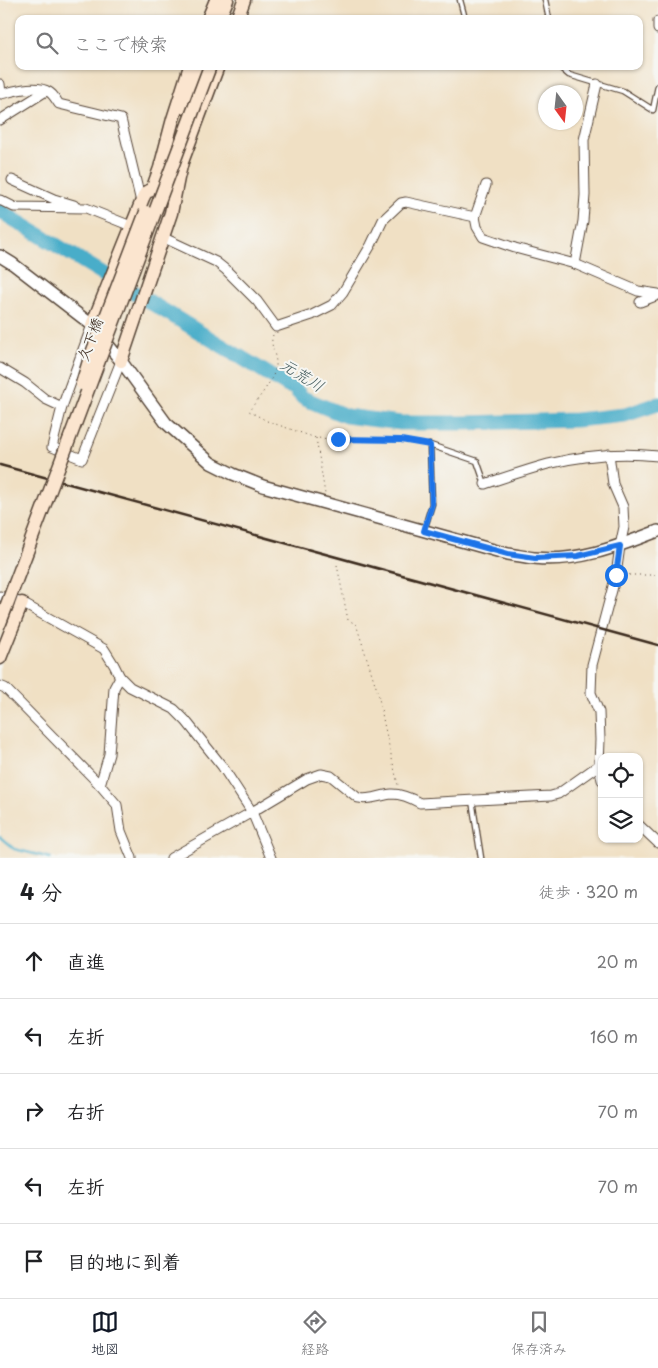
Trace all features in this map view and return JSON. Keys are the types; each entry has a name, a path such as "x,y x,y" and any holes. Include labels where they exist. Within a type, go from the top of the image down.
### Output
{"main road":[{"path":"210,15 216,0"},
{"path":"221,15 227,0"},
{"path":"229,15 235,0"},
{"path":"238,15 244,0"},
{"path":"247,15 253,0"},
{"path":"92,325 131,226 152,190 189,70"},
{"path":"164,153 199,70"},
{"name":"久下橋","path":"0,623 208,70"},
{"path":"121,361 171,213 175,188 186,151 216,70"},
{"path":"186,151 194,147 199,140 225,70"},
{"path":"49,491 98,384 161,218 175,188"},
{"path":"49,491 88,361 143,207"},
{"path":"0,658 22,604"}],"street":[{"path":"658,21 658,29"},
{"path":"0,84 1,94 25,88 46,91 50,92 59,104 121,119 143,207"},
{"path":"575,264 584,221 584,140 597,84"},
{"path":"0,120 46,91"},
{"path":"12,180 54,199 86,208 131,226"},
{"path":"486,185 475,217 477,227 483,237 515,248 575,264 638,291 658,295"},
{"path":"0,200 14,207 86,208"},
{"path":"162,237 216,262 257,301 276,327 312,315 332,305 343,292 383,220 401,203 406,202 475,217"},
{"path":"0,256 92,325 166,423 211,463 233,474 263,486 424,531 508,554 535,558 578,556 620,546 658,531"},
{"path":"640,302 658,295"},
{"path":"92,325 62,407 52,447 82,459 121,361"},
{"path":"1,370 25,383 45,400 62,407"},
{"path":"600,753 599,712 591,693 592,665 616,575 624,527 623,507 613,484 609,454"},
{"path":"485,484 548,464 609,454 658,456"},
{"path":"0,596 22,604 104,649 120,678 130,687 174,709 186,720 222,766 252,812 270,858"},
{"path":"100,784 109,754 114,688 120,678"},
{"path":"0,686 5,688 100,784 117,804 121,831 132,858"},
{"path":"171,858 307,779 321,774 331,776 358,798 364,799 393,794 407,797 420,803 551,796 558,794 598,767"},
{"path":"643,828 658,843"}],"lane":[{"path":"460,0 464,15"},
{"path":"545,0 548,15"},
{"path":"563,70 569,75 623,91 656,112 658,86"},
{"path":"424,531 432,504 430,445 477,461 485,484"},
{"path":"472,800 481,858"}],"path":[{"path":"276,327 271,340 276,368 268,384 249,411 267,421 316,438 401,440 430,445"},
{"path":"316,438 327,504"},
{"path":"337,565 348,620 356,624 378,693 401,795"},
{"path":"616,575 658,575"}],"waterway":[{"name":"元荒川","path":"0,211 288,386 293,387 303,398 346,416 401,423 576,420 625,415 658,404"},
{"path":"0,837 14,849 51,858"}],"railway":[{"path":"0,465 658,645"}],"route":[{"path":"338,439 401,440 430,445 432,504 424,531 508,554 535,558 578,556 620,546 616,575"}]}
